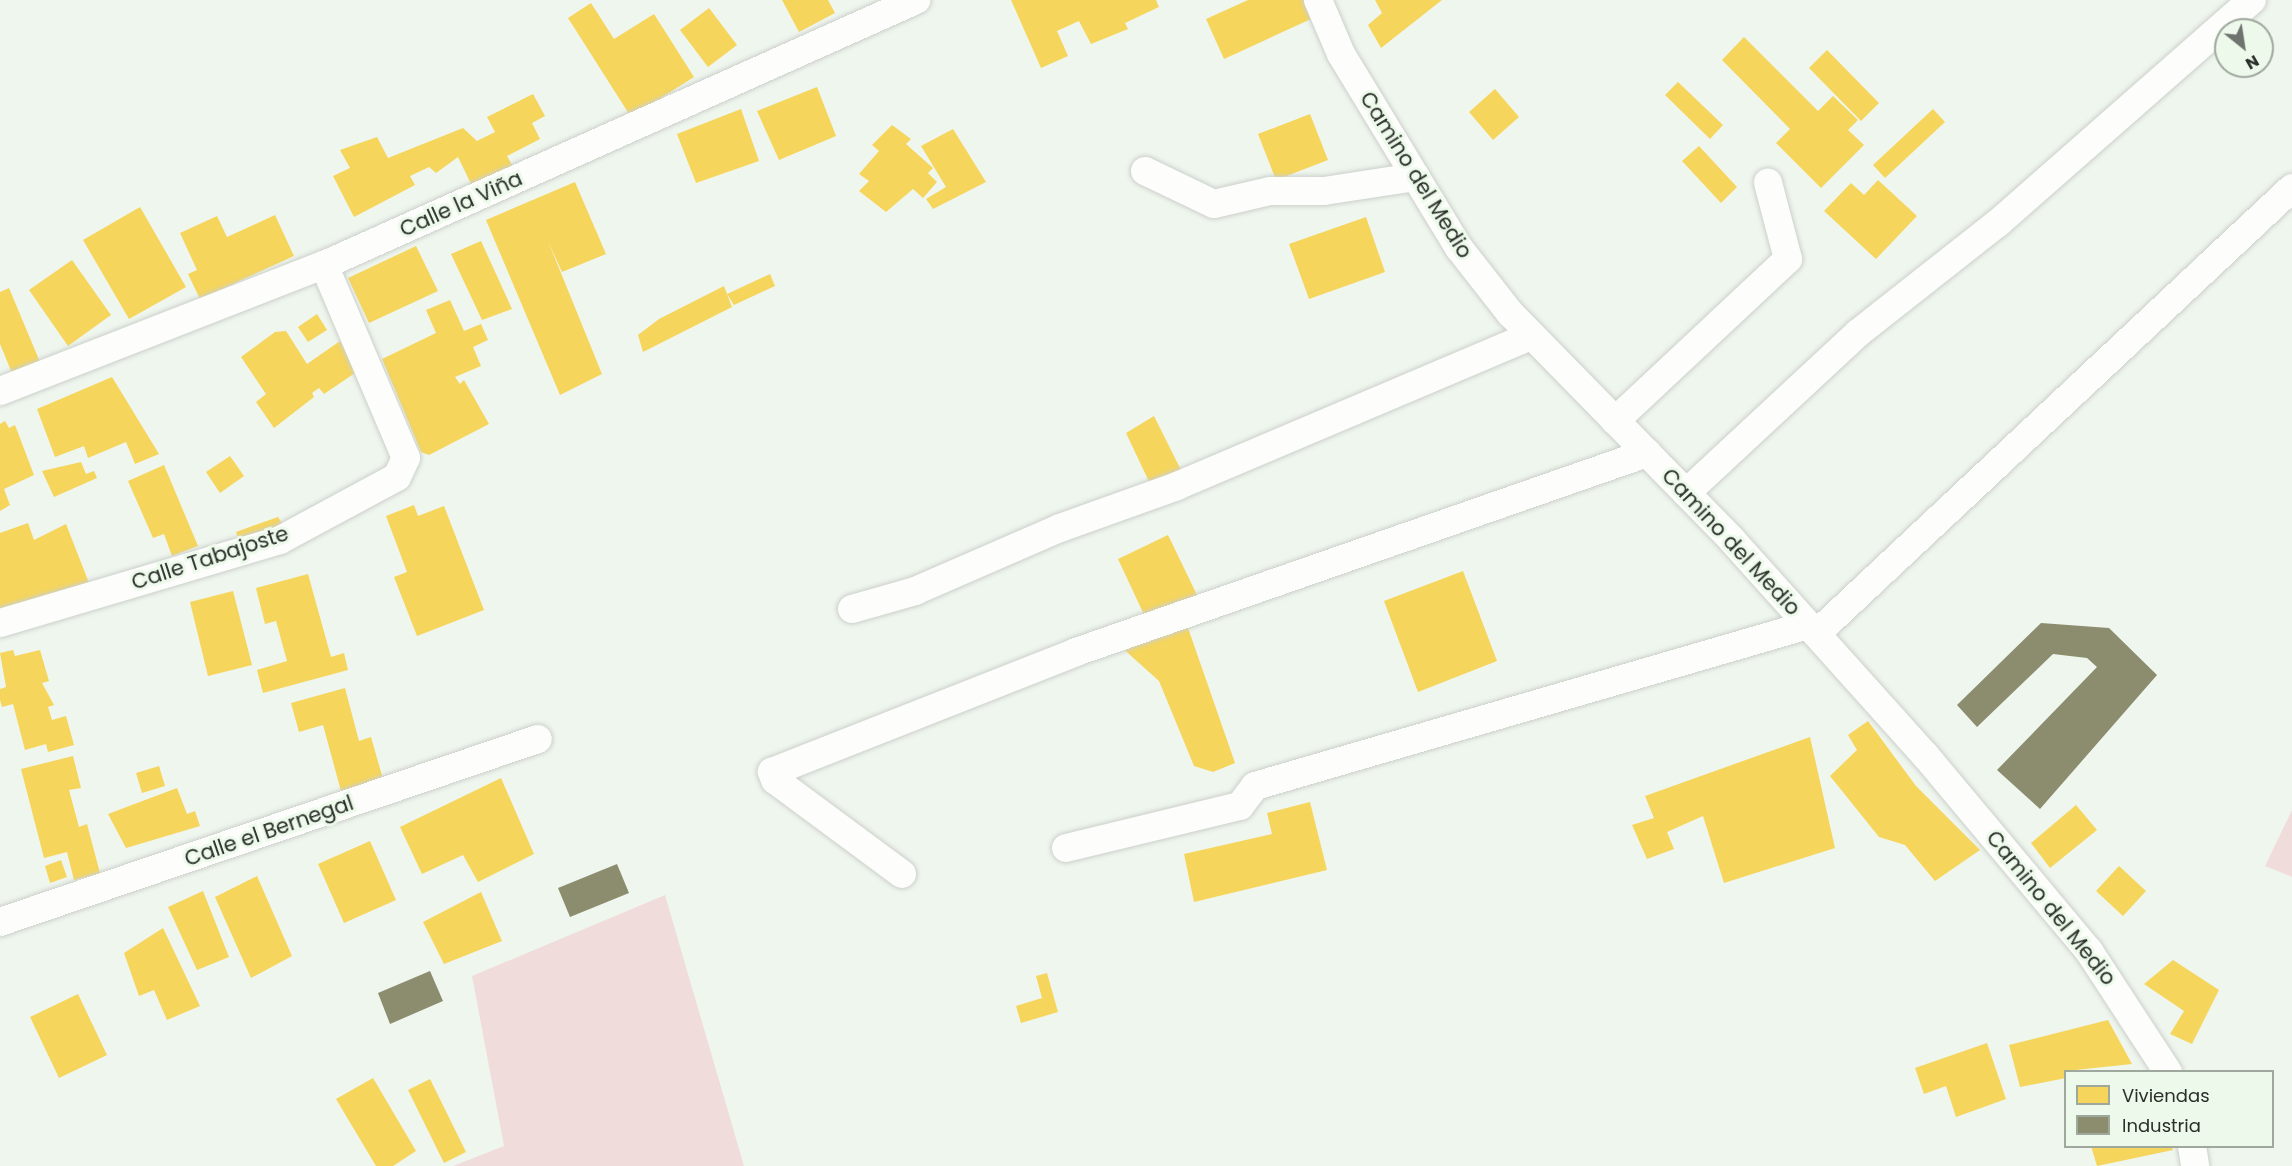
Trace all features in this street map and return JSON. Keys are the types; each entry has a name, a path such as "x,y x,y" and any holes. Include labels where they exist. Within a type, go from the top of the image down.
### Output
{"street":[{"name":"Calle la Viña","path":"0,391 324,265 916,0"},
{"name":"Camino del Medio","path":"1318,0 1341,54 1459,248 1531,336 1686,492 1812,629 2089,951 2167,1070"},
{"path":"1686,492 1858,333 1998,223 2252,0"},
{"path":"1145,171 1214,204 1270,191 1324,191 1416,177"},
{"path":"1615,420 1788,259 1768,183"},
{"path":"1066,848 1239,806 1255,786 1812,629 2292,188"},
{"name":"Calle Tabajoste","path":"0,623 279,540 397,477 406,458 324,265"},
{"path":"852,609 915,591 1060,528 1177,486 1531,336"},
{"path":"902,874 775,780 772,772 1076,652 1647,453"},
{"name":"Calle el Bernegal","path":"0,922 538,739"},
{"path":"2192,1148 2195,1166"}],"shaded area":[{"path":"2292,810 2292,877 2265,866"},
{"path":"665,895 744,1166 453,1166 504,1146 472,976"}],"building: Viviendas":[{"path":"782,0 828,0 835,13 799,32"},
{"path":"1011,0 1156,0 1159,7 1125,23 1128,29 1091,44 1079,21 1057,31 1068,56 1041,68"},
{"path":"1248,0 1303,0 1311,19 1224,59 1206,19"},
{"path":"1375,0 1442,0 1381,48 1368,25 1382,13"},
{"path":"591,3 614,39 654,14 694,77 631,117 568,18"},
{"path":"709,8 737,45 708,67 680,30"},
{"path":"1744,37 1818,111 1833,96 1858,120 1848,130 1864,145 1821,188 1776,143 1790,129 1722,60"},
{"path":"1827,50 1879,103 1861,121 1809,68"},
{"path":"1678,82 1723,125 1710,139 1665,95"},
{"path":"817,87 836,136 779,160 757,111"},
{"path":"1495,89 1519,117 1493,140 1469,112"},
{"path":"533,94 545,116 532,123 540,139 507,156 513,167 473,188 458,157 436,173 429,167 410,176 415,185 354,217 333,176 350,168 340,150 377,137 388,158 463,128 477,141 495,132 487,117"},
{"path":"741,109 759,161 696,183 677,134"},
{"path":"1933,109 1945,122 1885,178 1873,165"},
{"path":"1310,114 1328,160 1276,180 1258,134"},
{"path":"892,125 911,139 906,144 933,168 928,173 937,182 923,198 913,189 886,212 859,191 869,181 859,174 879,151 872,145"},
{"path":"953,129 986,182 933,209 926,199 946,187 921,146"},
{"path":"1699,146 1737,187 1721,203 1682,161"},
{"path":"1878,180 1917,216 1876,259 1824,211 1851,183 1864,195"},
{"path":"575,182 606,254 562,272 548,241 602,374 560,395 486,220"},
{"path":"140,207 186,287 129,319 83,240"},
{"path":"275,215 294,256 200,299 188,274 197,270 180,233 217,216 227,237"},
{"path":"1366,217 1385,272 1309,299 1289,244"},
{"path":"481,241 512,309 482,320 451,254"},
{"path":"416,246 438,291 369,323 348,278"},
{"path":"72,260 111,315 68,346 29,290"},
{"path":"770,274 775,286 734,305 727,294"},
{"path":"724,286 732,307 643,352 638,335 659,319"},
{"path":"9,288 40,362 12,373 0,344 0,292"},
{"path":"450,300 464,331 481,324 488,340 473,347 481,366 455,377 460,384 464,380 489,424 429,455 421,452 382,359 436,333 426,310"},
{"path":"317,314 327,330 308,342 298,327"},
{"path":"286,331 307,364 340,341 355,373 324,394 319,388 312,393 314,397 274,428 256,402 266,394 241,357 275,332"},
{"path":"112,377 159,454 135,464 126,442 88,458 84,446 55,457 37,409"},
{"path":"1154,416 1185,478 1153,490 1126,433"},
{"path":"5,421 9,428 15,425 34,475 4,489 10,505 0,511 0,424"},
{"path":"230,456 244,476 220,493 206,472"},
{"path":"81,462 86,474 94,471 97,478 54,497 42,471"},
{"path":"164,465 198,546 172,556 164,534 153,538 128,481"},
{"path":"414,505 418,516 444,506 484,610 417,636 394,577 407,572 386,516"},
{"path":"278,517 289,534 241,548 236,532"},
{"path":"28,523 34,540 66,524 91,588 0,615 0,533"},
{"path":"1168,535 1198,597 1147,621 1118,559"},
{"path":"1463,571 1497,661 1418,692 1384,601"},
{"path":"308,574 331,657 344,653 348,670 263,693 257,670 287,661 276,621 265,624 256,588"},
{"path":"233,591 252,665 208,676 190,602"},
{"path":"1187,625 1235,763 1213,772 1194,766 1159,681 1120,646"},
{"path":"13,650 15,656 40,650 49,681 42,683 54,705 48,707 52,720 66,716 74,745 48,752 46,744 25,750 13,704 2,707 0,700 0,689 6,687 0,653"},
{"path":"345,688 359,741 371,737 383,779 341,791 323,725 299,732 291,703"},
{"path":"1868,721 1916,786 1980,850 1935,881 1905,845 1879,837 1830,776 1857,750 1848,735"},
{"path":"1810,737 1835,848 1724,883 1703,816 1667,832 1674,849 1647,859 1632,825 1654,818 1645,796"},
{"path":"73,756 81,788 69,790 79,827 87,824 100,873 74,880 67,852 44,858 21,769"},
{"path":"159,766 165,786 142,793 136,773"},
{"path":"501,778 534,854 478,882 463,855 422,874 400,827"},
{"path":"177,788 187,814 195,811 200,826 126,848 108,814"},
{"path":"1310,802 1327,870 1194,902 1184,854 1272,834 1267,813"},
{"path":"2076,805 2097,830 2050,868 2031,843"},
{"path":"370,841 396,900 344,923 318,864"},
{"path":"61,860 67,877 50,883 45,866"},
{"path":"2119,866 2146,891 2123,916 2096,891"},
{"path":"257,876 292,956 251,978 215,897"},
{"path":"203,891 229,957 197,970 168,907"},
{"path":"481,892 502,941 444,964 423,922"},
{"path":"163,928 200,1006 167,1020 154,990 139,996 124,953"},
{"path":"2173,960 2219,990 2192,1044 2170,1034 2184,1011 2144,984"},
{"path":"1047,973 1058,1012 1021,1023 1016,1006 1042,998 1036,976"},
{"path":"78,994 107,1055 59,1078 30,1017"},
{"path":"2108,1020 2132,1064 2064,1070 2064,1078 2020,1087 2009,1045"},
{"path":"1987,1043 2006,1099 1956,1117 1946,1086 1924,1094 1915,1068"},
{"path":"373,1078 416,1151 393,1166 376,1166 336,1099"},
{"path":"430,1079 466,1152 444,1163 408,1090"},
{"path":"2092,1148 2172,1148 2173,1150 2097,1166"}],"building: Industria":[{"path":"2041,623 2109,628 2157,675 2040,809 1997,770 2097,667 2087,658 2053,654 1977,727 1957,705"},
{"path":"617,864 629,893 570,917 558,888"},
{"path":"430,971 443,1001 390,1024 378,993"}]}
